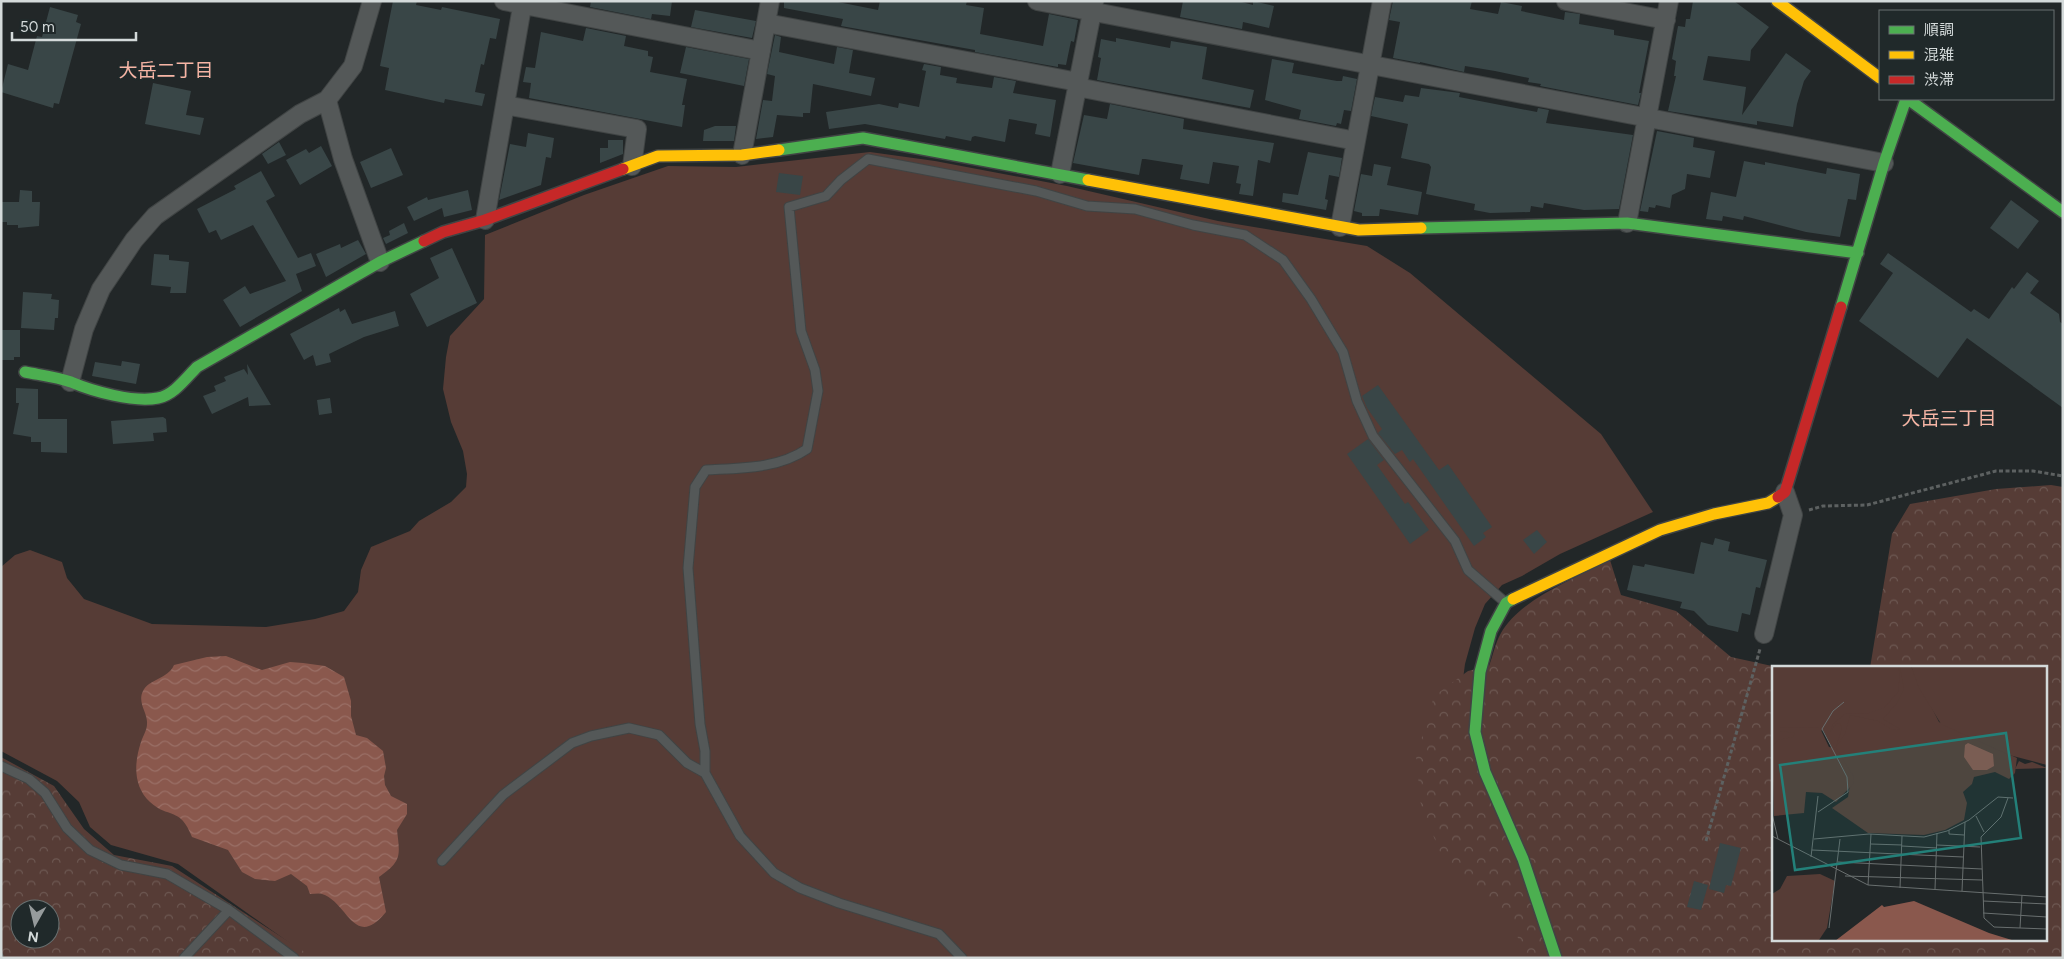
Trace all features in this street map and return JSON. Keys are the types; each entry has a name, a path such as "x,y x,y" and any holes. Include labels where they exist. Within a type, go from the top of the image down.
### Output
{"street":[{"path":"70,382 84,329 101,289 134,240 155,216 300,114 327,100 353,66 372,1"},
{"path":"504,1 761,51"},
{"path":"742,155 770,1"},
{"path":"1037,1 1093,7 1369,66 1884,163"},
{"path":"1340,227 1382,1"},
{"path":"1566,1 1666,20"},
{"path":"1627,223 1670,1"},
{"path":"1777,1 1879,77"},
{"path":"485,220 522,3"},
{"path":"1060,174 1093,7"},
{"path":"766,23 1356,141"},
{"path":"327,100 343,159 380,262"},
{"path":"1764,634 1793,515 1785,492 1884,163 1907,100"},
{"path":"1908,100 2063,212"},
{"path":"505,105 637,129 632,166"},
{"path":"25,372 70,382 81,388 116,395 158,398 173,391 197,367 380,262 443,232 485,220 658,156 688,154 742,155 863,138 1359,230 1627,223 1858,253"},
{"path":"1556,958 1523,859 1485,772 1475,732 1480,672 1491,631 1506,603 1660,530 1714,514 1768,503 1785,492"}],"lane":[{"path":"962,958 939,934 831,900 800,888 774,872 740,836 705,773 705,751 700,724 688,568 694,487 706,470 750,468 795,457 807,449 818,391 815,370 800,330 789,207 826,196 841,180 868,159 1036,191 1087,206 1135,209 1193,226 1245,235 1283,260 1311,299 1343,352 1357,401 1374,436 1455,541 1468,570 1506,603"},
{"path":"442,861 503,795 572,743 590,736 629,728 659,734 687,763 705,773"},
{"path":"1,766 29,779 45,792 67,828 90,850 121,864 167,874 229,910 294,958"},
{"path":"184,958 229,910"}],"path":[{"path":"1793,515 1823,506 1867,505 1996,472 2033,471 2063,476"},
{"path":"1706,841 1764,634"},
{"path":"1,953 2,958"}],"green space":[{"path":"870,152 935,161 1067,186 1218,221 1367,246 1410,273 1601,434 1653,512 1560,554 1502,585 1485,604 1475,628 1465,664 1460,702 1545,958 311,958 178,864 111,845 90,827 79,802 57,781 1,751 1,567 15,555 30,550 62,562 67,578 84,599 152,624 266,627 315,619 344,611 358,592 361,570 371,547 410,531 419,521 451,502 466,487 467,474 463,451 451,422 443,389 450,336 484,299 485,235 584,195 668,166 736,167"},
{"path":"2051,485 2063,487 2063,958 1528,958 1510,922 1485,901 1440,852 1421,806 1416,757 1434,696 1468,671 1489,666 1501,633 1521,610 1550,590 1610,560 1621,595 1676,611 1731,657 1772,666 1772,942 2046,942 2046,666 1870,666 1892,534 1910,504 1996,489"},
{"path":"1,757 54,786 84,829 114,855 172,866 314,958 1,958"}],"water":[{"path":"226,656 262,670 290,662 325,666 344,677 351,701 351,716 356,735 367,738 383,751 386,768 384,776 385,785 391,796 407,804 407,814 397,830 398,857 392,867 379,877 386,912 375,923 366,927 359,926 331,899 321,894 310,894 307,886 291,874 275,881 255,879 242,872 228,850 192,837 183,821 173,814 156,807 144,796 140,789 136,766 147,724 141,700 143,691 171,670 174,665 207,657"}],"building":[{"path":"393,1 417,1 416,5 441,10 442,7 500,19 496,39 490,38 484,65 481,64 475,92 485,94 482,106 445,99 444,103 385,90 389,68 380,66"},
{"path":"591,1 672,1 670,16 652,14 651,19 590,7"},
{"path":"784,1 833,1 878,10 880,1 967,1 966,5 984,8 980,34 1043,46 1049,14 1078,20 1074,42 1071,41 1066,65 1058,64 1058,67 841,26 843,19 784,8"},
{"path":"1183,1 1238,1 1253,5 1253,1 1274,6 1269,28 1243,22 1242,29 1180,17"},
{"path":"1393,1 1472,1 1470,9 1498,14 1501,2 1522,6 1521,11 1564,20 1565,12 1580,14 1579,24 1614,30 1614,35 1649,41 1638,105 1540,86 1541,84 1528,82 1529,78 1495,71 1465,66 1464,72 1393,58 1400,22 1389,20"},
{"path":"1693,1 1734,1 1769,27 1751,50 1750,61 1708,56 1703,80 1746,87 1742,115 1786,53 1811,71 1804,81 1793,127 1757,121 1757,125 1668,111 1676,76 1674,76 1676,61 1672,59 1678,26 1685,27 1686,19 1690,19"},
{"path":"50,7 78,15 76,22 81,24 59,104 54,103 53,108 1,92 8,64 28,70 37,36 42,37"},
{"path":"695,10 756,21 752,38 691,27"},
{"path":"586,28 626,36 624,46 648,51 648,56 653,57 650,72 687,79 682,105 685,105 682,127 529,98 531,83 523,82 526,67 535,68 541,32 583,41"},
{"path":"775,35 781,37 779,52 834,64 837,47 853,50 849,73 875,78 871,96 813,84 810,113 803,113 803,117 777,115 773,137 756,139 763,100 772,101 775,76 767,74"},
{"path":"1116,38 1170,48 1171,41 1207,47 1202,79 1254,90 1250,108 1097,80 1101,58 1098,57 1101,39 1116,42"},
{"path":"686,47 749,59 744,86 680,73"},
{"path":"1272,59 1294,63 1292,73 1337,81 1342,81 1343,76 1357,79 1351,111 1344,110 1341,124 1337,123 1336,126 1299,119 1301,110 1265,100"},
{"path":"924,64 941,67 940,75 957,78 956,83 992,88 994,77 1016,81 1013,93 1056,100 1050,137 1035,134 1037,124 1009,119 1005,142 975,136 972,137 971,141 946,136 945,139 865,124 829,129 826,112 879,104 898,108 899,103 919,107 926,71 922,70"},
{"path":"153,83 191,91 186,115 204,118 200,135 145,124"},
{"path":"1421,88 1460,93 1459,97 1537,112 1538,108 1549,110 1546,123 1633,135 1619,209 1584,210 1544,203 1543,208 1531,206 1530,212 1490,213 1474,210 1475,204 1426,194 1431,167 1429,164 1401,158 1408,124 1371,116 1375,97 1403,102 1405,95 1419,97"},
{"path":"1110,104 1184,119 1183,129 1274,143 1270,163 1258,160 1253,196 1239,194 1241,184 1236,183 1239,166 1213,162 1209,184 1180,179 1183,165 1145,159 1142,159 1139,175 1073,163 1084,115 1107,119"},
{"path":"715,126 736,126 734,141 703,141 704,130"},
{"path":"1657,131 1694,138 1693,147 1715,151 1710,178 1687,174 1685,189 1672,195 1670,208 1656,205 1655,208 1649,207 1648,212 1640,211"},
{"path":"528,133 554,138 551,158 546,157 541,185 499,200 510,144 526,147"},
{"path":"608,140 623,140 623,154 600,163 600,148 608,148"},
{"path":"279,142 286,155 268,164 262,154"},
{"path":"321,146 332,166 300,185 286,160 306,149 309,153"},
{"path":"391,148 403,175 371,188 360,162"},
{"path":"1308,152 1342,158 1339,177 1329,175 1325,199 1328,200 1326,210 1282,202 1283,193 1298,195"},
{"path":"1744,161 1765,165 1765,162 1826,174 1827,168 1860,174 1856,200 1848,199 1840,237 1806,232 1744,216 1743,220 1723,216 1722,221 1706,219 1711,192 1736,197"},
{"path":"1374,164 1391,167 1387,185 1422,192 1418,215 1380,209 1379,216 1362,216 1362,213 1354,211 1361,174 1372,176"},
{"path":"261,171 275,196 266,201 298,258 311,253 316,266 296,274 302,291 240,327 223,300 245,286 250,294 286,281 253,225 221,240 216,230 209,233 197,209 236,189 234,186"},
{"path":"779,173 803,176 800,195 776,192"},
{"path":"20,190 32,191 32,202 40,202 39,226 18,228 18,225 7,225 7,222 1,222 1,202 19,202"},
{"path":"468,190 472,210 444,217 442,208 414,221 407,207 427,197 428,200"},
{"path":"2011,200 2039,221 2018,249 1990,228"},
{"path":"404,223 408,233 386,244 383,238 390,235 389,231"},
{"path":"358,240 366,254 326,277 316,254 340,244 341,248"},
{"path":"452,248 477,303 427,327 410,294 439,278 430,258"},
{"path":"1888,253 1971,312 1974,309 1989,319 2012,287 2014,289 2027,272 2039,281 2030,293 2059,314 2060,322 2063,324 2063,408 1967,338 1938,378 1859,321 1893,273 1880,264"},
{"path":"154,254 169,255 169,260 189,262 186,293 170,293 171,287 151,285"},
{"path":"23,292 52,294 51,299 59,300 58,318 55,318 54,330 21,328"},
{"path":"339,308 340,312 345,309 352,324 395,311 399,326 364,337 329,354 331,362 316,366 313,355 304,360 290,334"},
{"path":"1,330 20,330 20,357 14,357 14,360 1,360"},
{"path":"122,361 140,364 136,384 92,376 95,362 121,366"},
{"path":"247,364 271,405 249,406 248,397 212,414 203,396 216,391 214,386 226,381 224,377 244,369 248,375"},
{"path":"1378,385 1439,470 1448,464 1492,527 1483,533 1486,537 1474,546 1413,459 1410,462 1402,450 1395,454 1378,433 1382,429 1367,408 1362,396"},
{"path":"16,388 38,389 38,419 67,419 67,453 41,452 41,442 31,442 31,437 13,434 19,403 16,403"},
{"path":"330,398 332,413 319,415 317,400"},
{"path":"163,417 166,419 167,432 153,433 154,441 113,444 111,421"},
{"path":"1368,439 1384,460 1377,465 1405,504 1408,502 1429,530 1410,544 1347,454"},
{"path":"1537,530 1547,542 1534,554 1523,540"},
{"path":"1715,538 1730,542 1728,551 1767,560 1760,588 1756,587 1750,615 1742,613 1738,632 1708,625 1694,611 1680,608 1682,602 1627,590 1633,565 1644,567 1645,564 1694,574 1701,542 1713,545"},
{"path":"1720,843 1741,848 1731,886 1726,885 1724,893 1709,889"},
{"path":"1694,881 1708,885 1701,910 1687,907"}],"traffic: fast":[{"path":"1841,307 1884,163 1906,100"},
{"path":"1909,100 2063,212"},
{"path":"779,150 863,138 1088,180"},
{"path":"1421,228 1627,223 1858,253"},
{"path":"25,372 60,379 125,398 158,398 179,386 197,367 380,262 424,241"},
{"path":"1513,599 1506,603 1491,631 1480,672 1475,732 1485,772 1523,859 1556,958"}],"traffic: slow":[{"path":"1777,1 1879,77"},
{"path":"623,169 658,156 742,155 779,150"},
{"path":"1088,180 1359,230 1421,228"},
{"path":"1513,599 1660,530 1714,514 1768,503 1778,497"}],"traffic: jam":[{"path":"424,241 443,232 485,220 623,169"},
{"path":"1778,497 1785,492 1841,307"}],"district":[{"name":"大岳二丁目","path":"166,70"},
{"name":"大岳三丁目","path":"1949,418"}]}
